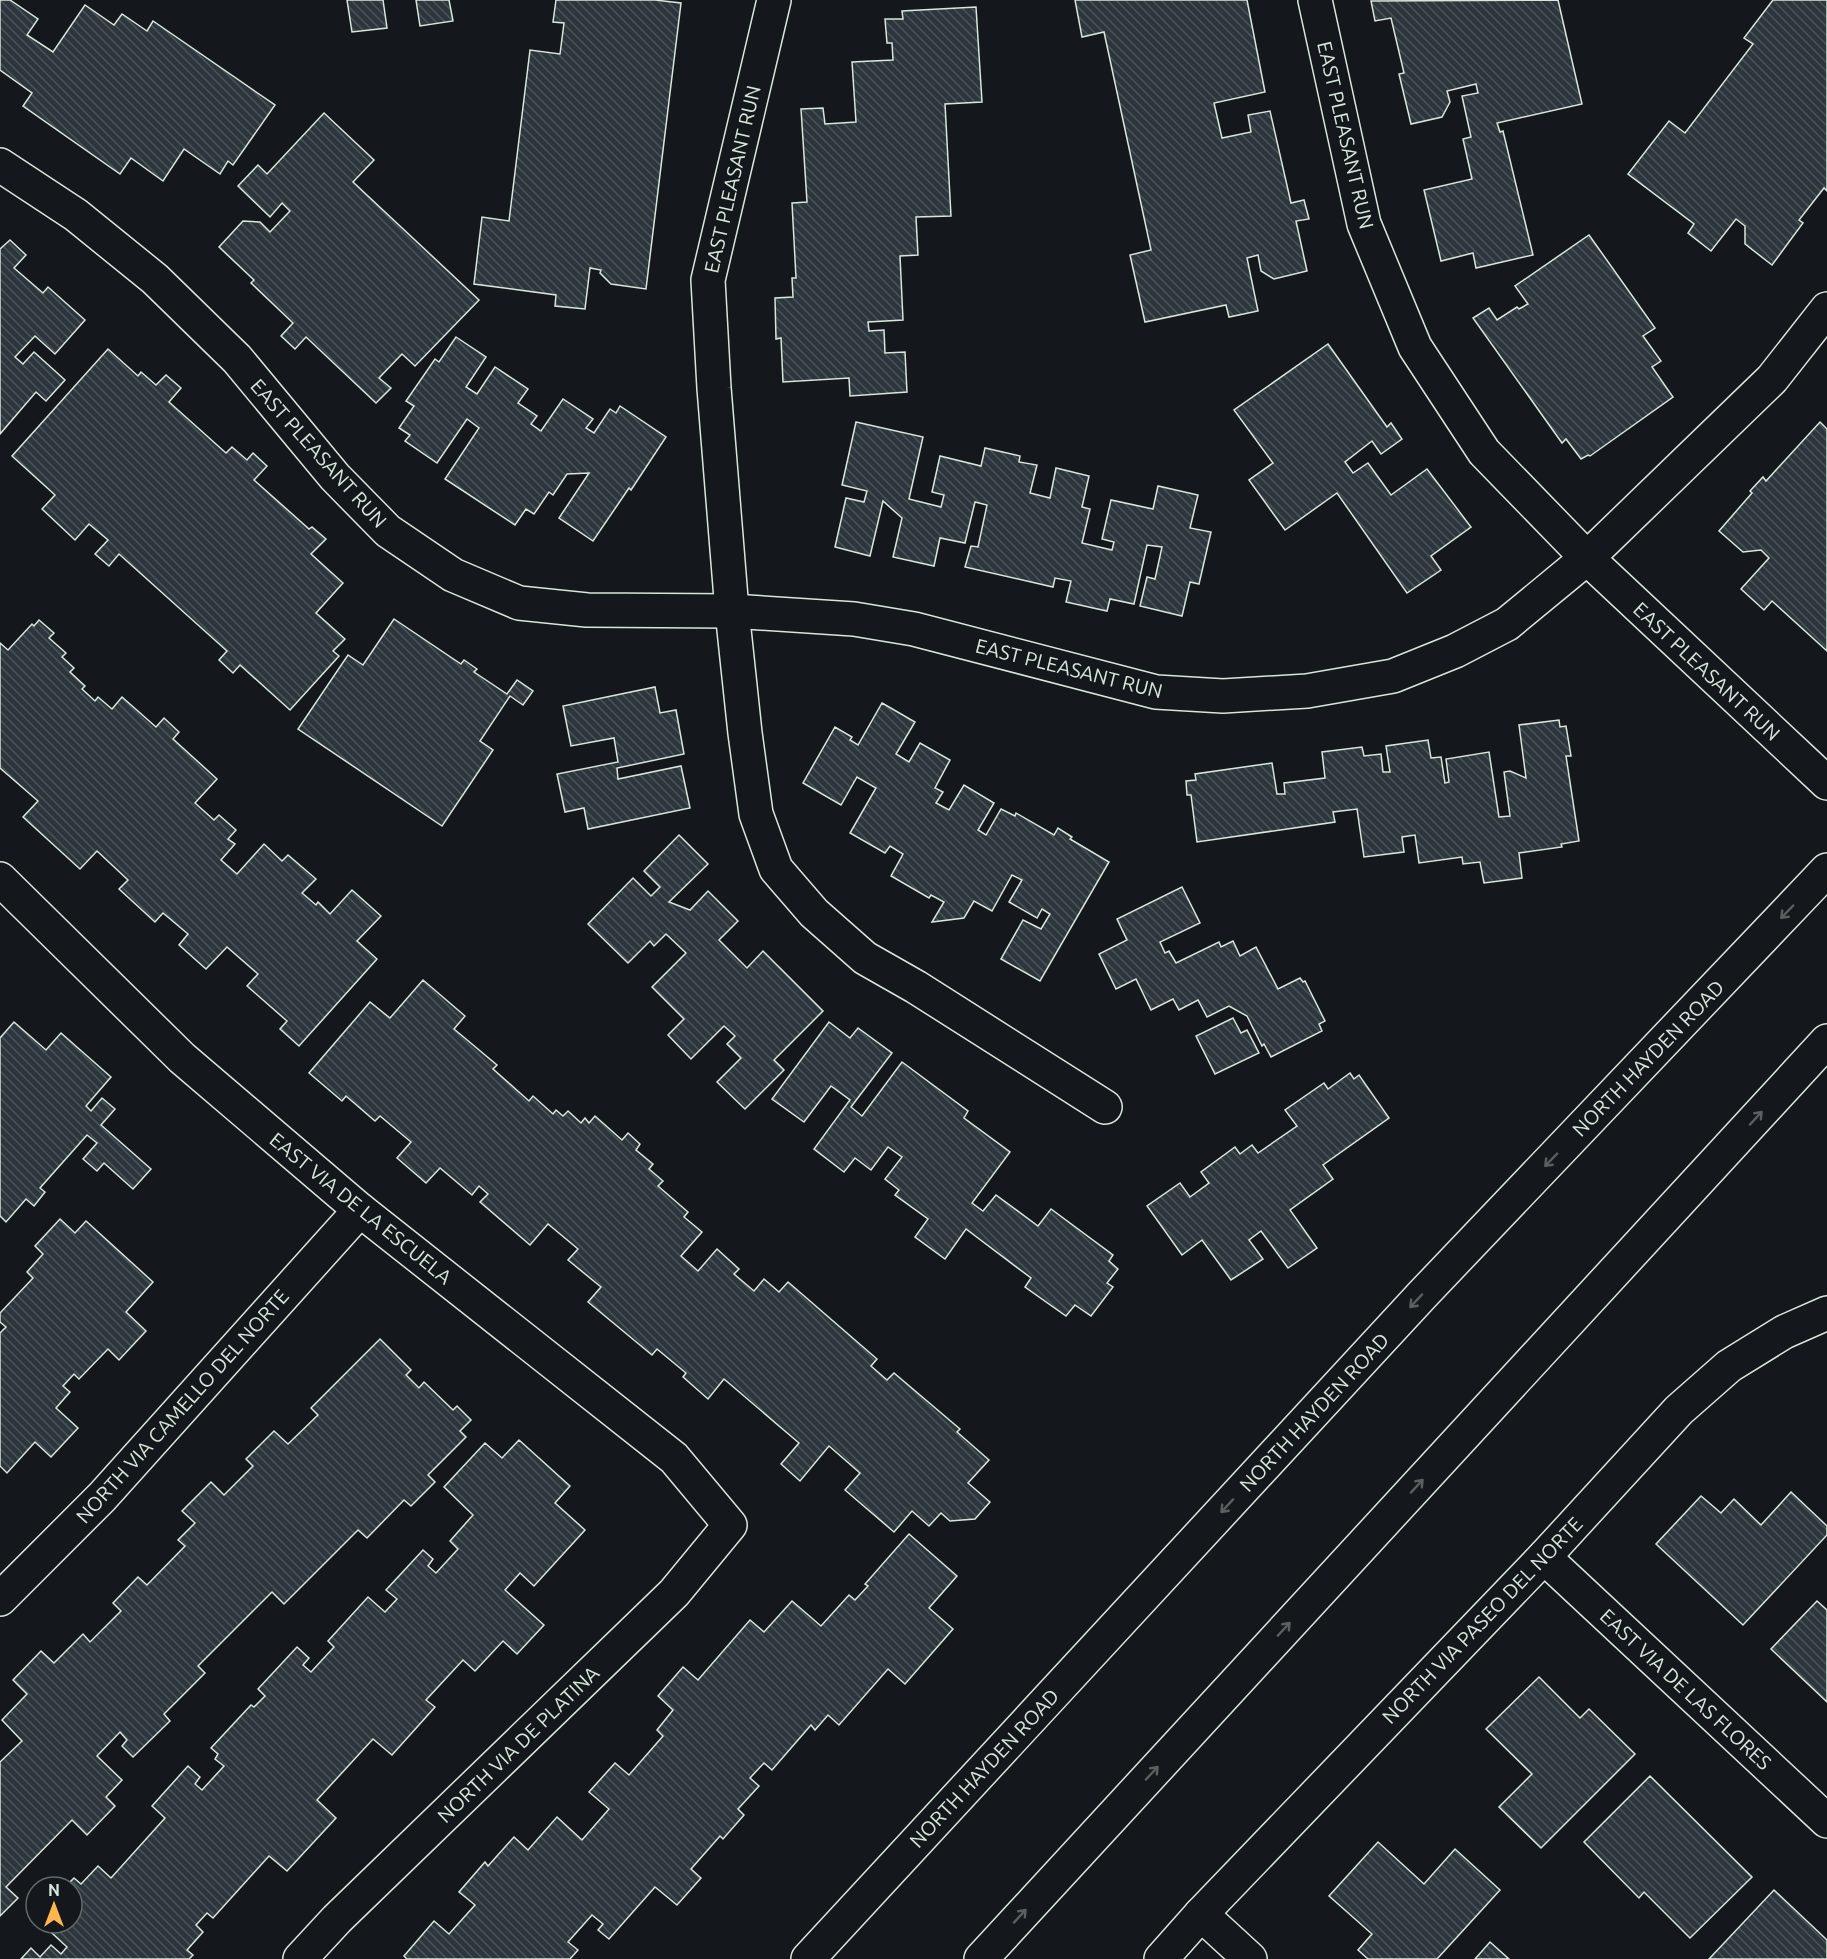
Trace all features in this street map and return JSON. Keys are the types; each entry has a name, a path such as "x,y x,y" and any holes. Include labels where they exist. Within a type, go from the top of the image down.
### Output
{"street":[{"name":"EAST PLEASANT RUN","path":"774,0 708,280 714,388 732,611 756,814 777,868 814,913 865,958 916,987 1104,1107"},
{"name":"EAST PLEASANT RUN","path":"1315,0 1364,224 1415,347 1484,452 1587,558 1827,783"},
{"name":"EAST PLEASANT RUN","path":"0,165 76,215 155,279 237,359 335,477 388,531 453,575 519,603 587,610 732,611 854,619 914,629 1155,692 1234,696 1307,691 1393,676 1455,651 1507,624 1587,558 1772,379 1827,309"},
{"name":"NORTH HAYDEN ROAD","path":"808,1959 1423,1293 1827,870"},
{"name":"EAST VIA DE LA ESCUELA","path":"5,893 182,1058 360,1210 674,1458 730,1525"},
{"path":"981,1959 1827,1041"},
{"name":"NORTH VIA CAMELLO DEL NORTE","path":"0,1599 102,1497 360,1210"},
{"name":"NORTH VIA PASEO DEL NORTE","path":"1161,1959 1201,1914 1544,1557 1679,1410 1729,1366 1784,1332 1827,1313"},
{"name":"NORTH VIA DE PLATINA","path":"300,1959 337,1919 675,1593 730,1525"},
{"name":"EAST VIA DE LAS FLORES","path":"1544,1557 1827,1821"},
{"path":"1201,1914 1250,1959"}],"building":[{"path":"0,0 10,0 38,19 27,35 53,52 85,5 114,25 122,14 147,31 153,21 275,105 233,165 228,161 220,174 184,149 163,181 131,158 120,174 23,106 32,93 0,70"},
{"path":"347,0 383,0 387,28 352,32"},
{"path":"416,0 449,0 453,21 420,26"},
{"path":"556,0 655,0 681,3 646,289 611,284 600,273 601,270 590,268 585,309 555,306 556,295 474,284 482,217 509,221 530,50 560,54 564,23 553,22"},
{"path":"1075,0 1247,0 1265,92 1214,103 1222,138 1251,132 1248,115 1270,111 1291,203 1304,200 1309,219 1296,221 1307,271 1274,279 1261,271 1258,255 1247,258 1258,311 1229,317 1226,305 1145,322 1130,255 1151,250 1104,32 1082,37"},
{"path":"1558,0 1582,104 1497,123 1500,132 1503,131 1533,255 1476,268 1473,253 1441,261 1424,190 1472,179 1463,139 1471,137 1462,96 1478,93 1476,84 1447,91 1450,102 1442,117 1411,124 1399,74 1404,73 1391,18 1375,21 1371,1"},
{"path":"1773,0 1827,0 1827,191 1824,188 1799,220 1803,223 1772,265 1745,244 1745,226 1736,219 1711,251 1688,233 1694,224 1628,174 1669,121 1685,133 1753,44 1744,38"},
{"path":"976,7 982,102 945,104 951,216 916,217 918,255 900,256 903,320 868,322 869,331 884,330 885,353 905,352 907,392 850,396 849,378 783,382 781,338 776,339 775,298 793,297 792,278 796,278 792,203 807,202 801,109 823,108 825,124 856,122 852,62 893,60 892,43 887,43 885,19 903,19 902,11"},
{"path":"324,113 374,160 353,182 479,300 415,366 402,354 379,378 391,388 376,403 306,337 295,349 281,336 293,323 251,283 254,280 219,247 243,221 260,222 270,232 290,211 282,203 270,217 238,186 258,165 267,174"},
{"path":"1589,235 1655,328 1643,336 1661,361 1652,367 1673,397 1590,456 1581,459 1566,439 1562,443 1473,318 1489,308 1497,320 1517,307 1519,309 1528,304 1515,286"},
{"path":"10,240 26,255 14,268 43,293 48,287 85,320 55,354 35,336 15,357 23,364 34,352 65,380 46,401 36,392 0,434 0,249"},
{"path":"456,337 486,357 466,387 477,394 495,367 528,389 518,403 537,416 531,424 541,431 563,399 593,419 586,428 594,433 610,409 616,413 620,406 666,437 631,490 629,488 593,541 559,518 589,473 567,474 553,495 549,492 534,514 526,509 515,525 445,479 479,428 467,419 437,463 405,441 410,435 399,428 414,406 406,401 435,359 439,362"},
{"path":"1328,344 1387,427 1391,423 1402,439 1381,454 1372,441 1345,462 1353,473 1368,463 1391,495 1427,469 1471,527 1431,556 1441,570 1407,593 1337,493 1285,530 1249,480 1273,463 1234,410"},
{"path":"108,349 138,376 141,372 156,385 166,375 181,388 169,402 226,453 232,447 247,460 253,453 267,466 254,480 309,529 312,527 326,539 311,554 343,583 316,613 345,639 333,651 339,656 290,710 240,665 233,673 219,660 227,651 119,554 109,566 95,554 108,540 89,524 75,540 42,509 55,495 12,456"},
{"path":"856,422 923,437 909,499 941,507 944,495 932,492 940,456 981,466 985,448 1020,456 1019,462 1037,465 1030,493 1050,498 1056,468 1089,476 1082,507 1090,509 1082,543 1112,550 1114,542 1102,539 1111,500 1153,509 1158,486 1198,495 1190,528 1211,532 1199,584 1190,582 1182,616 1140,606 1147,577 1155,579 1162,547 1147,545 1134,604 1110,599 1107,611 1066,602 1071,581 1055,578 1053,587 965,567 971,546 978,547 987,505 975,502 965,543 940,538 934,566 893,557 902,518 883,501 870,556 835,547 846,498 864,502 867,491 842,485"},
{"path":"1820,422 1827,429 1827,651 1772,601 1764,610 1741,589 1769,558 1761,550 1743,552 1719,531 1752,493 1750,491 1763,477 1766,481"},
{"path":"394,619 461,664 464,660 477,669 474,672 507,694 517,680 533,691 523,705 510,696 480,741 493,750 442,826 298,729 348,655 363,665"},
{"path":"39,620 54,633 49,638 66,653 62,657 74,668 70,672 85,686 82,689 95,701 98,697 112,709 122,697 156,727 164,718 179,732 173,739 217,779 195,803 214,820 219,815 236,830 228,839 235,844 221,860 237,874 264,844 282,861 288,855 316,879 302,893 316,905 318,902 330,914 352,890 381,916 357,941 377,959 299,1046 280,1029 287,1021 247,986 258,974 227,947 206,969 179,945 188,934 163,913 155,922 119,889 128,880 97,851 80,869 23,817 38,801 0,768 0,643 8,650 32,624 34,626"},
{"path":"655,687 660,713 676,710 684,754 617,768 618,779 681,766 690,808 588,829 584,808 565,812 557,774 618,762 614,738 571,746 563,706"},
{"path":"882,703 915,722 896,754 909,762 920,743 950,760 935,788 943,792 936,803 949,810 964,785 994,803 978,830 986,835 1001,809 1015,816 1016,813 1054,835 1058,828 1072,837 1070,839 1109,862 1040,981 1001,959 1023,920 1041,929 1050,914 1042,909 1037,918 1009,902 1022,880 1012,875 992,911 974,901 964,918 932,922 944,902 931,895 929,898 891,876 903,854 890,846 885,853 850,833 876,788 857,777 841,805 803,783 835,727 852,737 850,740 858,745"},
{"path":"1559,720 1560,727 1566,726 1571,756 1566,756 1579,841 1561,844 1562,847 1519,853 1522,878 1484,883 1480,862 1463,864 1462,857 1419,863 1415,835 1402,837 1404,852 1364,857 1357,809 1333,812 1335,822 1197,842 1191,795 1187,795 1186,781 1196,780 1195,774 1272,763 1277,794 1285,794 1284,783 1325,778 1322,752 1362,747 1364,756 1381,754 1383,772 1390,772 1386,746 1428,740 1431,758 1441,757 1445,783 1449,782 1446,759 1489,752 1499,817 1510,816 1504,772 1510,771 1526,778 1519,725"},
{"path":"679,835 708,864 669,902 690,910 708,891 738,921 719,940 747,968 763,951 823,1011 774,1060 784,1070 745,1109 717,1082 741,1058 727,1044 735,1036 724,1026 691,1059 668,1035 684,1019 652,987 686,953 666,934 654,946 650,941 628,963 588,924 633,878 651,896 660,887 644,871"},
{"path":"1182,887 1200,923 1160,942 1165,953 1169,951 1176,963 1219,942 1221,947 1233,941 1240,956 1256,947 1278,989 1300,978 1303,982 1305,981 1325,1021 1319,1024 1322,1031 1271,1057 1264,1044 1262,1046 1247,1016 1229,1006 1207,1017 1198,1000 1179,1010 1173,999 1151,1010 1136,979 1116,989 1099,954 1127,940 1117,919"},
{"path":"423,980 465,1016 454,1029 497,1065 493,1069 529,1101 533,1096 553,1114 556,1110 563,1116 568,1111 581,1123 585,1118 589,1123 595,1116 622,1140 628,1133 640,1144 636,1150 653,1164 649,1169 663,1181 658,1186 688,1212 684,1217 702,1232 681,1256 698,1271 717,1249 739,1269 734,1274 754,1291 764,1279 779,1292 788,1282 877,1359 871,1366 887,1380 894,1373 960,1429 957,1432 989,1460 968,1483 990,1502 975,1519 950,1521 941,1513 929,1526 912,1511 894,1532 845,1490 860,1473 829,1446 800,1481 781,1464 799,1443 724,1379 708,1399 683,1377 686,1373 657,1349 652,1355 588,1302 601,1287 568,1260 578,1249 548,1224 530,1245 480,1202 488,1194 479,1186 472,1195 440,1168 426,1183 397,1158 411,1142 380,1116 375,1121 346,1096 342,1101 309,1073 370,1002 390,1018"},
{"path":"1233,1018 1241,1033 1247,1030 1259,1053 1215,1074 1196,1036"},
{"path":"14,1022 46,1050 61,1033 111,1077 86,1106 91,1111 102,1098 115,1109 101,1125 151,1169 133,1189 104,1163 97,1171 83,1159 97,1143 87,1135 40,1188 45,1192 34,1206 26,1199 6,1222 0,1216 0,1038"},
{"path":"829,1022 850,1038 858,1028 892,1053 851,1107 862,1116 902,1062 968,1111 964,1118 1010,1152 972,1203 983,1211 996,1195 1038,1226 1051,1209 1113,1255 1109,1261 1118,1269 1107,1283 1113,1287 1091,1316 1075,1305 1066,1316 1025,1287 1031,1278 966,1229 945,1259 915,1237 928,1219 895,1195 899,1190 885,1179 902,1157 888,1147 871,1170 855,1158 844,1172 814,1149 850,1100 831,1086 804,1122 772,1099"},
{"path":"1350,1073 1354,1079 1359,1075 1389,1118 1323,1165 1333,1179 1290,1210 1317,1248 1288,1268 1261,1231 1249,1240 1263,1259 1231,1280 1202,1240 1182,1255 1147,1206 1180,1183 1190,1197 1209,1183 1201,1172 1235,1147 1240,1154 1252,1145 1258,1153 1297,1126 1285,1110 1324,1083 1328,1089"},
{"path":"60,1219 75,1233 86,1221 153,1282 126,1312 146,1331 119,1360 108,1349 79,1379 74,1374 63,1386 70,1392 56,1408 78,1428 51,1457 35,1442 7,1473 0,1466 0,1333 6,1327 0,1322 0,1313 33,1278 27,1272 43,1254 35,1246"},
{"path":"380,1339 411,1370 406,1375 419,1388 424,1382 453,1410 457,1406 471,1420 460,1431 466,1437 428,1475 435,1482 411,1506 404,1500 367,1538 358,1530 284,1604 272,1592 198,1666 205,1673 164,1714 170,1721 133,1757 122,1746 127,1740 120,1732 97,1756 122,1780 106,1797 115,1806 87,1835 72,1820 6,1887 18,1898 0,1916 0,1762 22,1741 2,1720 27,1694 13,1680 41,1651 54,1663 83,1634 90,1642 121,1611 113,1603 138,1577 147,1585 185,1546 178,1540 195,1523 182,1511 211,1482 224,1495 253,1466 246,1459 274,1431 288,1444 318,1415 311,1408"},
{"path":"519,1440 570,1486 555,1503 585,1530 534,1586 520,1573 505,1590 544,1625 517,1654 503,1641 475,1671 463,1660 426,1700 435,1707 392,1755 373,1739 317,1800 336,1818 287,1871 269,1856 213,1918 207,1913 196,1925 203,1932 187,1950 193,1955 189,1959 21,1959 31,1948 40,1957 51,1945 61,1954 67,1947 54,1935 84,1935 84,1881 98,1866 111,1878 165,1818 152,1806 188,1766 200,1777 195,1784 202,1790 224,1766 215,1759 218,1754 211,1748 251,1705 254,1707 265,1696 258,1689 297,1647 309,1658 303,1665 311,1672 334,1647 328,1641 368,1597 385,1612 397,1599 386,1590 423,1550 433,1559 428,1566 436,1573 458,1549 450,1541 473,1515 444,1487 485,1443 502,1458"},
{"path":"1791,1492 1827,1526 1827,1535 1743,1625 1656,1544 1701,1496 1721,1513 1734,1499 1761,1525"},
{"path":"909,1534 957,1576 929,1608 953,1629 905,1684 888,1669 839,1725 828,1715 815,1730 811,1725 772,1770 764,1763 750,1778 759,1786 738,1809 744,1815 723,1839 720,1836 691,1869 701,1878 677,1905 655,1887 609,1939 598,1930 603,1924 592,1915 568,1942 578,1950 570,1959 407,1959 404,1956 434,1921 449,1934 475,1905 459,1892 485,1862 488,1866 514,1837 528,1850 557,1817 582,1840 609,1809 589,1792 615,1763 629,1775 663,1736 657,1730 673,1710 658,1696 683,1667 698,1680 750,1620 764,1632 792,1601 821,1626 849,1595 855,1600 868,1586 865,1584"},
{"path":"1817,1601 1827,1610 1827,1702 1771,1649"},
{"path":"1539,1677 1580,1718 1589,1709 1635,1754 1541,1848 1499,1807 1532,1774 1486,1729"},
{"path":"1650,1776 1752,1877 1690,1938 1644,1892 1639,1898 1584,1842"},
{"path":"1378,1842 1424,1884 1455,1849 1500,1890 1437,1959 1368,1959 1358,1950 1372,1934 1329,1896"},
{"path":"1774,1890 1827,1940 1827,1959 1709,1959"},
{"path":"1490,1942 1509,1959 1475,1959"}]}
